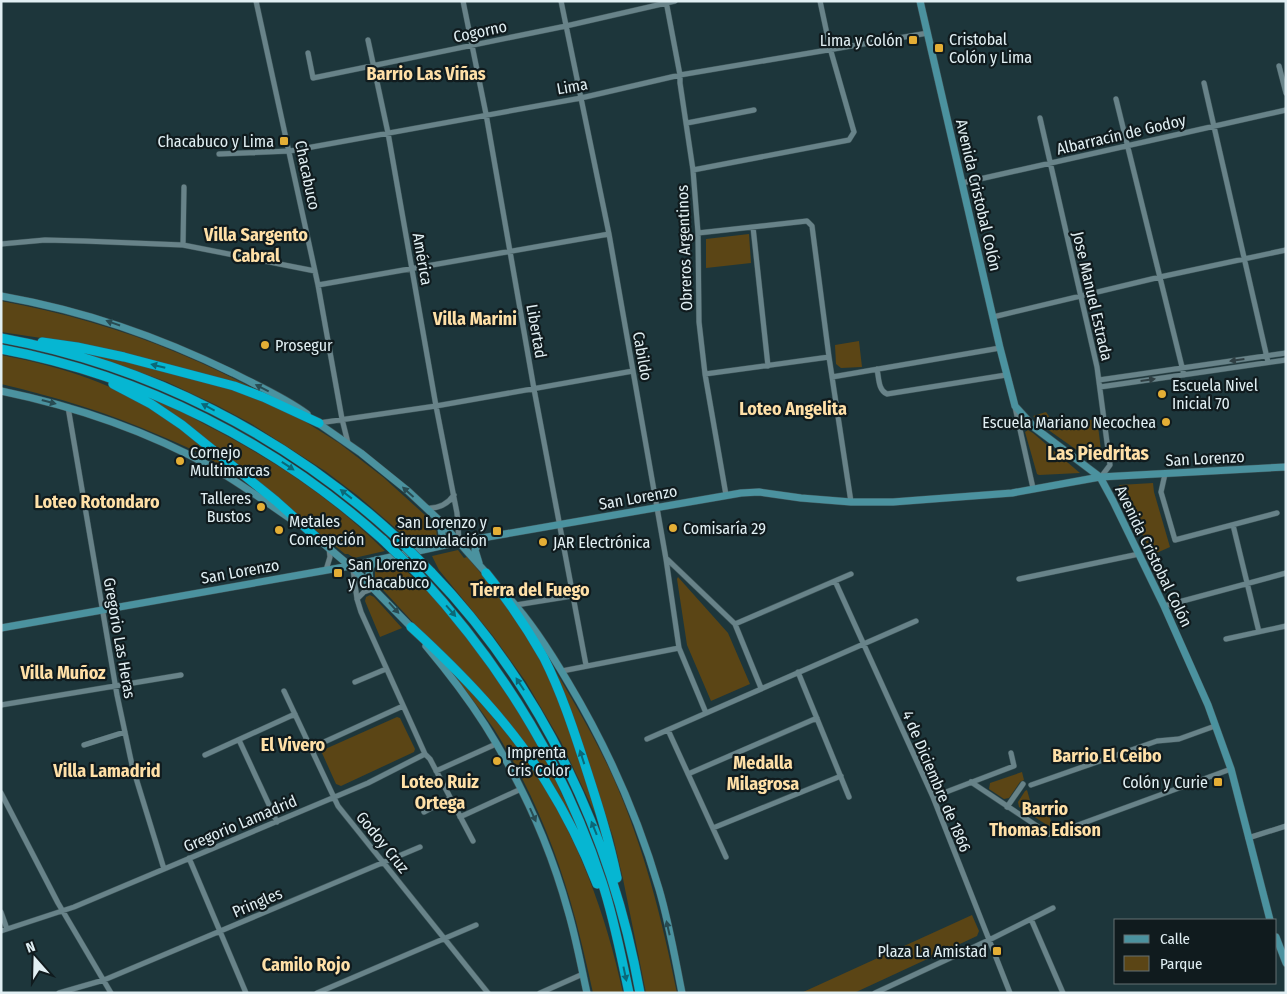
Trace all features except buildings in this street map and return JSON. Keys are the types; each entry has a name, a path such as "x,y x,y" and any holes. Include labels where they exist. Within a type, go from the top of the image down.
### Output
{"highway":[{"path":"1,337 77,347 216,381 263,397 319,423"},
{"path":"1,337 106,365 154,382 205,405 252,430 302,462 348,495 396,537 431,572 473,619 529,698 559,750 580,792 619,901 629,940"},
{"path":"1,349 84,370 159,397 238,435 319,487 382,540 419,575 484,651 519,703 553,762 572,802 596,863 621,952 629,993"},
{"path":"84,370 136,395 182,425 282,506 316,537"},
{"path":"486,573 519,615 543,657 560,694 614,860 640,993"},
{"path":"412,627 440,654 492,711 520,744 546,781 582,850 621,952"}],"street":[{"name":"Chacabuco","path":"256,1 318,285 348,443"},
{"name":"Libertad","path":"463,1 486,114 534,389 586,666"},
{"name":"Cabildo","path":"561,1 609,234 680,648 706,713"},
{"name":"Cogorno","path":"308,53 313,78 472,46 675,1"},
{"path":"693,170 849,140 854,132 830,48 820,1"},
{"name":"Avenida Cristobal Colón","path":"920,1 1006,375 1015,406 1035,428 1100,477 1139,554 1164,606 1215,726 1231,769 1270,919"},
{"name":"Obreros Argentinos","path":"666,2 680,75 693,170 698,233 699,322 705,374 726,495"},
{"name":"Lima","path":"220,154 290,151 581,98 680,75 830,48 928,33"},
{"name":"América","path":"368,40 388,133 436,406 454,495 459,526 459,542"},
{"path":"1279,66 1286,92"},
{"path":"1204,83 1268,362"},
{"path":"1116,99 1184,374"},
{"path":"687,123 754,110"},
{"name":"Albarracín de Godoy","path":"962,184 1286,110"},
{"name":"Jose Manuel Estrada","path":"1040,118 1097,367 1110,465 1100,477"},
{"path":"183,245 184,187"},
{"path":"698,233 807,221 812,226 851,502"},
{"path":"753,227 768,366"},
{"path":"318,285 609,234"},
{"path":"1,244 45,240 84,240 183,245 315,271"},
{"path":"993,317 1160,277 1286,250"},
{"path":"1,296 44,304 101,319 172,344 282,398 348,443 388,474 439,520 516,606 562,671 603,746 634,815 659,890 682,993"},
{"path":"832,377 1000,348"},
{"path":"1099,380 1286,353"},
{"path":"705,374 829,357"},
{"path":"1100,387 1286,360"},
{"path":"877,369 881,388 883,392 888,394 1006,375"},
{"path":"319,423 436,406 632,371"},
{"path":"1,391 68,407 139,433 206,464 242,486 329,547 373,587 412,627 461,691 496,744 521,789 560,883 569,912 587,993"},
{"path":"1015,406 1033,488"},
{"name":"Gregorio Las Heras","path":"68,407 102,610 125,732 132,765 164,869"},
{"name":"San Lorenzo","path":"1,628 352,567 459,542 726,495 759,492 851,502 893,502 1012,493 1100,477 1286,467"},
{"path":"1165,474 1161,492 1175,540 1277,513"},
{"path":"426,508 446,504 454,495"},
{"path":"439,520 442,532 439,546"},
{"path":"1233,525 1259,632"},
{"path":"479,564 475,550 481,538"},
{"path":"326,570 330,557 329,547"},
{"path":"1019,579 1139,554"},
{"path":"666,559 736,624 761,688"},
{"path":"373,587 369,569 376,560"},
{"path":"352,567 360,612 426,754 473,841"},
{"path":"1164,606 1246,582 1286,573"},
{"path":"736,624 851,574"},
{"name":"4 de Diciembre de 1866","path":"835,581 862,645 933,797 1010,993"},
{"path":"357,599 373,587"},
{"path":"516,606 572,596"},
{"path":"647,739 916,621"},
{"path":"1226,639 1286,626"},
{"path":"562,671 680,648"},
{"path":"355,682 386,669"},
{"path":"798,672 850,797"},
{"path":"1,705 181,675"},
{"name":"Godoy Cruz","path":"284,691 338,806 488,993"},
{"path":"310,748 403,706"},
{"path":"204,755 295,714"},
{"path":"688,774 817,718"},
{"path":"1031,785 1157,741 1179,739 1215,726"},
{"path":"668,730 726,857"},
{"path":"84,745 125,732"},
{"path":"239,740 277,822"},
{"path":"436,771 496,744"},
{"path":"933,797 1014,766 1011,753"},
{"name":"Gregorio Lamadrid","path":"4,930 63,912 334,798 426,754"},
{"path":"971,782 1049,834 1056,834 1231,769"},
{"path":"713,828 841,776"},
{"path":"1007,806 1023,784"},
{"path":"460,817 521,789"},
{"path":"1,793 63,912 112,993"},
{"path":"424,812 450,798"},
{"path":"1248,838 1286,826"},
{"name":"Pringles","path":"59,993 104,980 420,847"},
{"path":"189,858 246,993"},
{"path":"874,993 1053,908"},
{"path":"1,912 4,930"},
{"path":"1031,919 1063,993"},
{"path":"317,993 476,925"},
{"path":"1277,940 1286,963"},
{"path":"540,993 584,974"}],"green space":[{"path":"749,234 751,263 706,268 706,239"},
{"path":"1,301 69,316 135,336 200,362 265,394 61,341 1,332"},
{"path":"859,341 862,367 841,368 836,364 835,345"},
{"path":"75,349 230,387 293,414 339,443 383,477 436,525 437,539 415,545 358,496 325,471 250,423 216,405 167,382"},
{"path":"1,355 61,369 100,383 137,400 187,435 239,476 191,449 122,420 42,394 1,384"},
{"path":"154,401 180,411 254,451 323,497 385,551 354,558 345,554"},
{"path":"1046,412 1055,425 1062,428 1097,418 1102,458 1088,458 1047,429 1033,416"},
{"path":"1028,430 1080,473 1037,474 1025,432"},
{"path":"1153,483 1170,547 1152,555 1119,485"},
{"path":"458,550 464,558 467,557 496,591 529,637 561,703 599,822 561,742 526,682 493,636 439,570 432,556"},
{"path":"398,563 428,592 456,624 507,693 549,767 583,844 491,707 373,579 375,578 377,567"},
{"path":"678,577 728,633 750,684 711,701 687,645"},
{"path":"370,595 402,628 380,637 365,601 366,597"},
{"path":"543,650 597,744 624,803 651,884 677,993 646,993 613,837 567,699"},
{"path":"447,664 514,743 534,771 564,823 589,878 599,906 623,993 593,993 570,900 556,856 538,812 517,769 494,729 445,666"},
{"path":"397,717 400,718 415,749 414,752 341,786 336,784 322,753 323,750"},
{"path":"1022,772 1024,780 1020,782 1009,798 1004,799 989,789 990,783"},
{"path":"1027,790 1033,811 1046,807 1053,827 1019,807 1018,802"},
{"path":"972,915 979,931 977,936 854,993 801,993"}],"place":[{"name":"Lima y Colón","path":"913,40"},
{"name":"Cristobal Colón y Lima","path":"939,48"},
{"name":"Chacabuco y Lima","path":"284,141"},
{"name":"Prosegur","path":"265,345"},
{"name":"Escuela Nivel Inicial 70","path":"1162,394"},
{"name":"Escuela Mariano Necochea","path":"1166,422"},
{"name":"Cornejo Multimarcas","path":"180,461"},
{"name":"Talleres Bustos","path":"261,507"},
{"name":"Comisaría 29","path":"673,528"},
{"name":"Metales Concepción","path":"279,530"},
{"name":"San Lorenzo y Circunvalación","path":"497,531"},
{"name":"JAR Electrónica","path":"543,542"},
{"name":"San Lorenzo y Chacabuco","path":"338,573"},
{"name":"Imprenta Cris Color","path":"497,761"},
{"name":"Colón y Curie","path":"1218,782"},
{"name":"Plaza La Amistad","path":"997,951"}],"district":[{"name":"Barrio Las Viñas","path":"426,74"},
{"name":"Villa Sargento Cabral","path":"256,245"},
{"name":"Villa Marini","path":"475,319"},
{"name":"Loteo Angelita","path":"793,409"},
{"name":"Las Piedritas","path":"1098,453"},
{"name":"Loteo Rotondaro","path":"97,502"},
{"name":"Tierra del Fuego","path":"530,590"},
{"name":"Villa Muñoz","path":"63,673"},
{"name":"El Vivero","path":"293,745"},
{"name":"Barrio El Ceibo","path":"1107,756"},
{"name":"Villa Lamadrid","path":"107,771"},
{"name":"Medalla Milagrosa","path":"763,773"},
{"name":"Loteo Ruiz Ortega","path":"440,792"},
{"name":"Barrio Thomas Edison","path":"1045,820"},
{"name":"Camilo Rojo","path":"306,965"}]}
